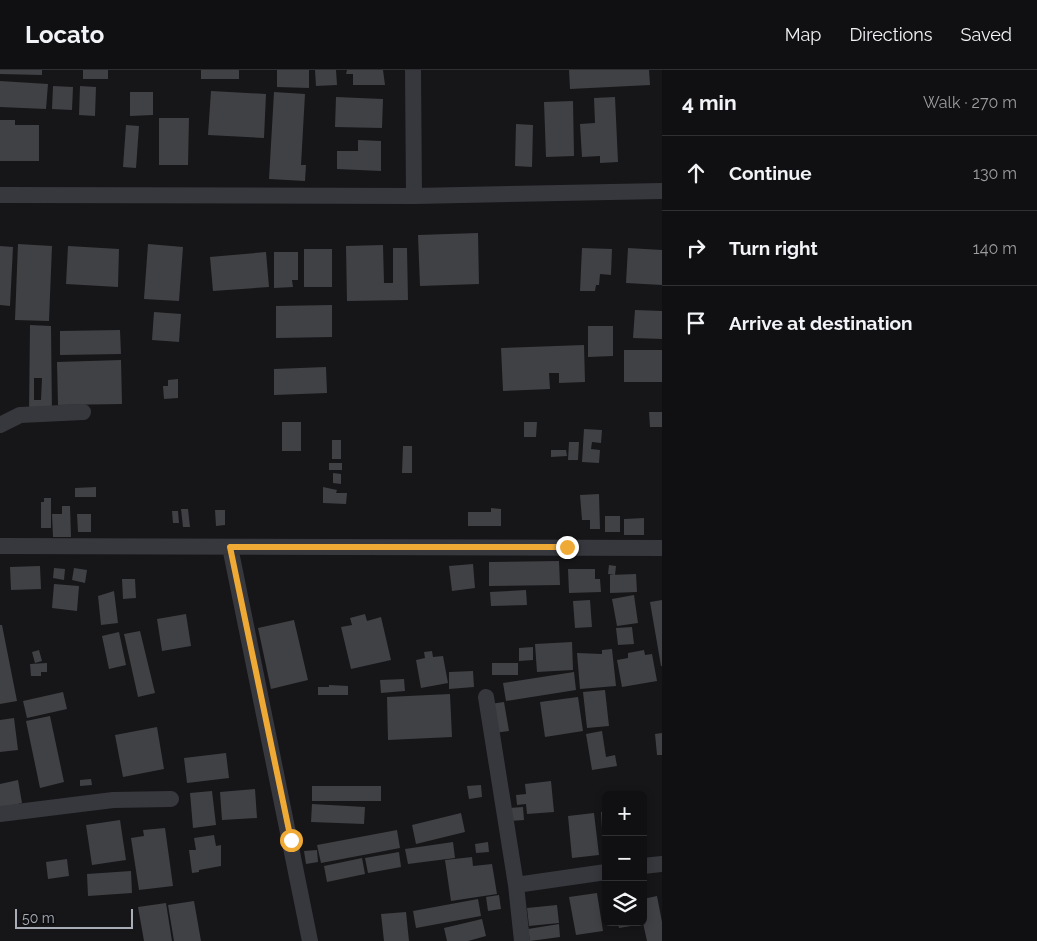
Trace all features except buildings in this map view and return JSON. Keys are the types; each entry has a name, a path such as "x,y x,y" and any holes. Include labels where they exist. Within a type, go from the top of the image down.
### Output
{"street":[{"path":"413,70 414,196"},
{"path":"0,195 414,196 662,191"},
{"path":"0,425 20,415 83,412"},
{"path":"0,546 662,548"},
{"path":"230,547 310,941"},
{"path":"486,697 516,885 522,941"},
{"path":"0,814 104,801 171,799"},
{"path":"647,866 662,864"},
{"path":"516,885 602,873"}],"route":[{"path":"291,840 230,547 567,547"}]}
